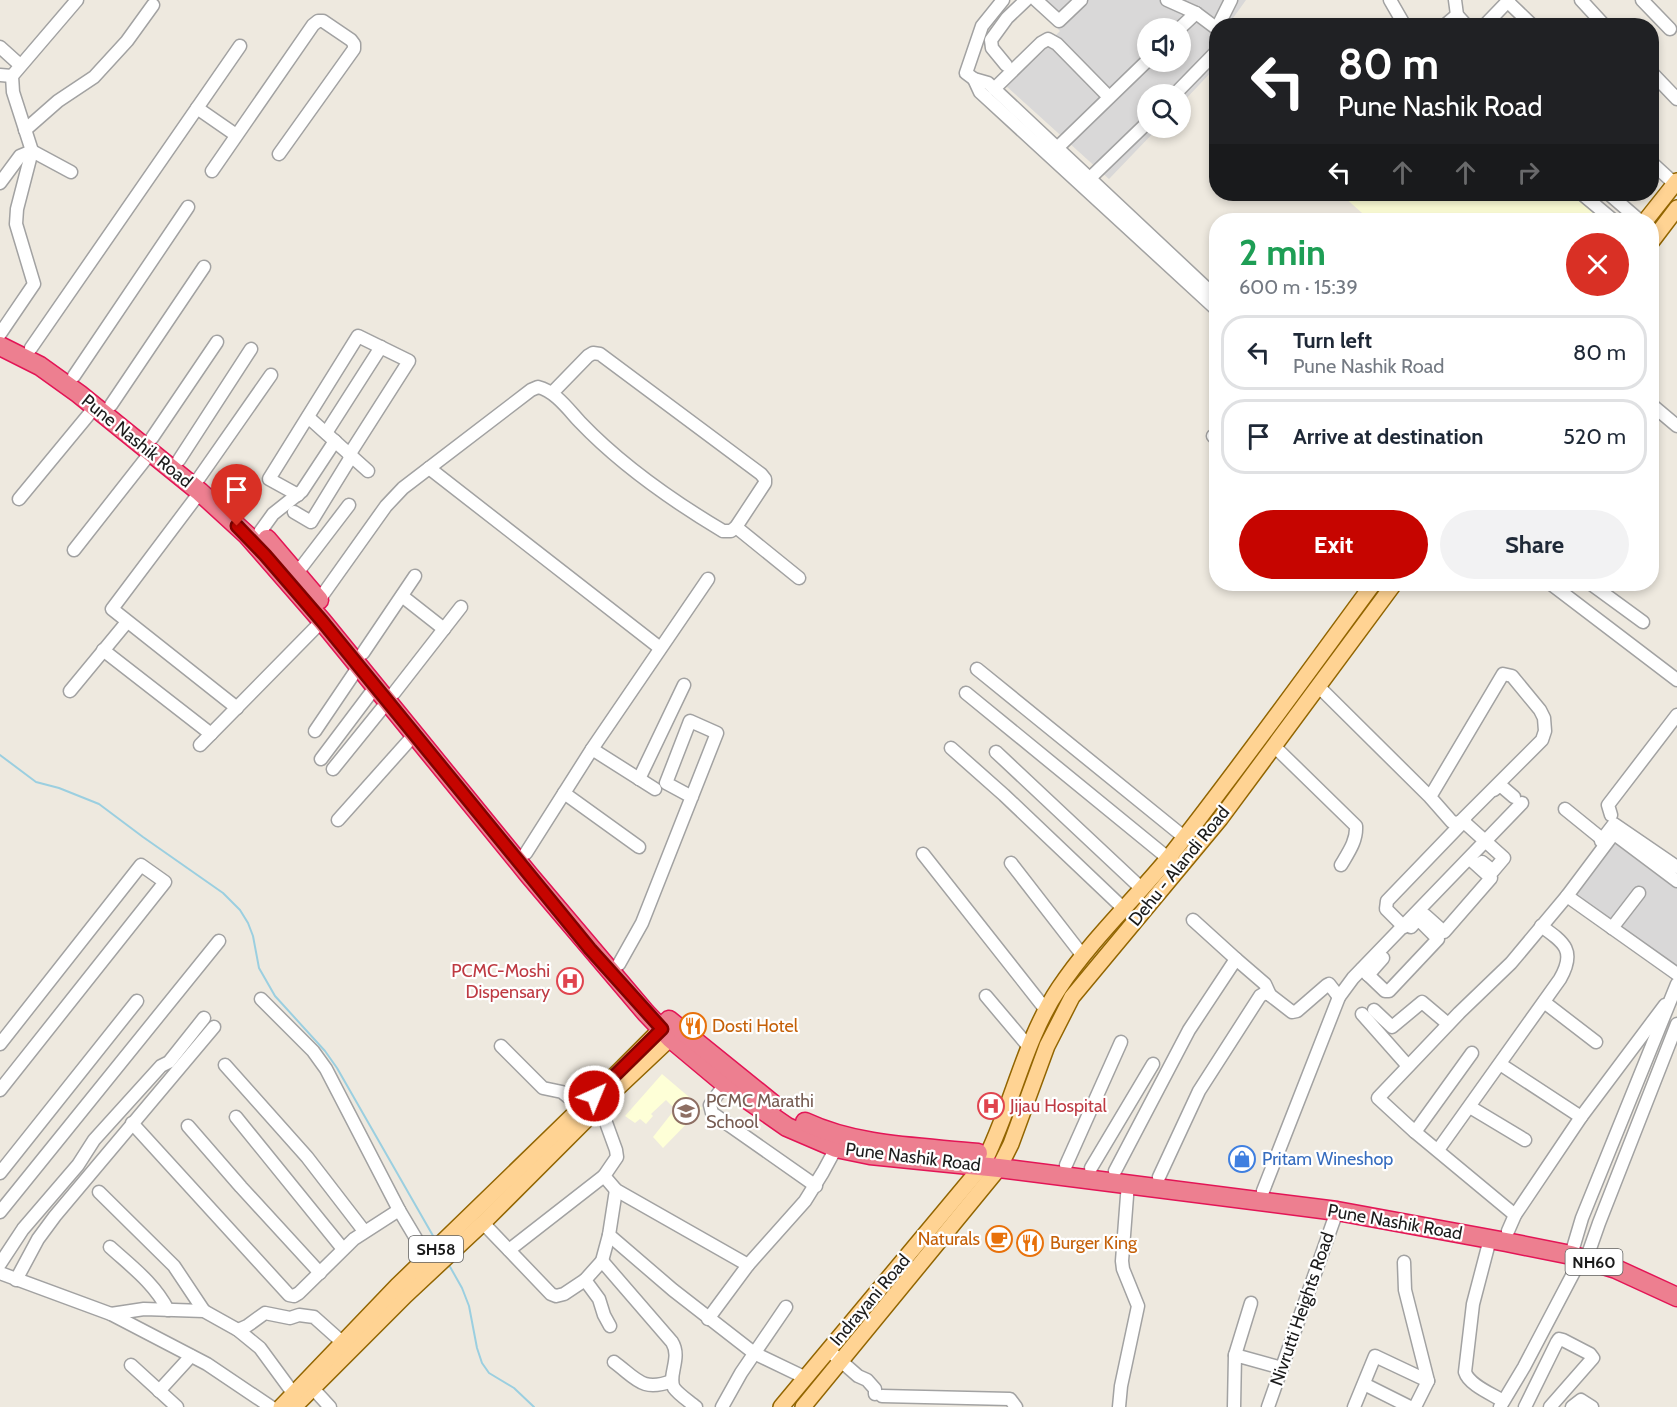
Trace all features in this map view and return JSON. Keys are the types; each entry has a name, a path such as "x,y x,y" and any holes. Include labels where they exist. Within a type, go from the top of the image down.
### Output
{"highway":[{"name":"Pune Nashik Road","path":"0,334 31,348 74,376 103,406"},
{"name":"Pune Nashik Road","path":"0,346 40,366 103,406 260,532 319,600 391,697 526,853 670,1029 766,1100 795,1117 816,1127 864,1140 1337,1211 1579,1256 1626,1262 1677,1285"},
{"name":"Pune Nashik Road","path":"152,445 178,460 322,621 361,659 375,686 391,697 414,735 590,949 725,1084 787,1127 836,1148 870,1155 1066,1165 1091,1168 1121,1178 1159,1177 1399,1211 1511,1223 1579,1256 1616,1269 1677,1296"}],"main road":[{"path":"1652,213 1676,183"},
{"path":"1659,232 1677,208"},
{"name":"Dehu - Alandi Road","path":"993,1161 1072,997 1174,863 1184,837 1368,591"},
{"name":"Dehu - Alandi Road","path":"993,1161 995,1142 1029,1047 1059,988 1141,888 1174,863 1220,819 1389,591"},
{"name":"SH58","path":"281,1407 293,1400 483,1223 670,1029"},
{"name":"SH58","path":"309,1384 342,1342 427,1257 581,1107 602,1097"},
{"name":"Indrayani Road","path":"781,1407 993,1161"},
{"name":"Indrayani Road","path":"803,1407 841,1361 993,1161"}],"street":[{"path":"0,334 34,284 16,224 19,202 32,152 6,75 20,65 77,0"},
{"path":"1003,0 982,26 966,73 974,79 988,83 1057,148 1209,302"},
{"path":"1006,65 992,48 991,40 1007,18 1026,0"},
{"path":"1036,0 1059,21 1081,0"},
{"path":"1167,0 1209,22"},
{"path":"1222,18 1231,0"},
{"path":"1390,0 1400,18"},
{"path":"1455,0 1457,15 1460,18"},
{"path":"1581,0 1598,18"},
{"path":"1642,0 1670,28"},
{"path":"1492,18 1508,1 1525,18"},
{"path":"25,130 58,101 94,77 127,42 153,5"},
{"path":"1191,18 1196,14"},
{"path":"1453,18 1457,15"},
{"path":"212,171 313,25 318,21 323,21 351,40 354,49 279,154"},
{"path":"994,89 1041,43 1048,39 1057,44 1109,97"},
{"path":"31,348 240,46"},
{"path":"0,47 20,65"},
{"path":"1185,84 1209,59"},
{"path":"1057,148 1137,70"},
{"path":"974,79 980,92 1093,175 1209,290"},
{"path":"1659,80 1677,99"},
{"path":"197,108 236,135"},
{"path":"1093,175 1137,133"},
{"path":"0,183 20,156 32,152 71,172"},
{"path":"1659,169 1676,183"},
{"path":"1590,201 1605,213"},
{"path":"1617,201 1631,213"},
{"path":"74,376 188,207"},
{"path":"19,499 103,406 204,267"},
{"path":"294,512 311,522 409,361 358,336 269,479 298,495"},
{"path":"74,550 152,445 217,342"},
{"path":"260,532 273,514 298,495 381,347"},
{"path":"178,460 251,349"},
{"path":"319,600 386,506 403,488 538,387 552,393 596,439 658,490 723,531 731,531 736,527 763,488 765,479 761,474 600,354 593,352 588,356 552,393"},
{"path":"237,708 112,609 200,485 272,375"},
{"path":"1659,411 1677,426"},
{"path":"308,417 368,471"},
{"path":"429,468 660,648"},
{"path":"297,573 349,504"},
{"path":"736,527 800,578"},
{"path":"315,731 415,576"},
{"path":"526,853 592,749 708,579"},
{"path":"1560,591 1677,680"},
{"path":"1601,591 1643,622"},
{"path":"402,596 444,629"},
{"path":"333,769 461,607"},
{"path":"200,745 322,621"},
{"path":"70,691 127,622"},
{"path":"103,650 211,734"},
{"path":"977,669 1184,837"},
{"path":"1318,687 1430,797 1452,822 1459,823 1542,740 1545,731 1544,718 1512,676 1503,674 1430,797"},
{"path":"321,759 375,686"},
{"path":"639,780 684,686"},
{"path":"966,693 1174,863"},
{"path":"1611,815 1608,805 1677,715"},
{"path":"619,964 642,923 692,797 717,734 690,721 666,783 692,797"},
{"path":"338,820 414,735"},
{"path":"1274,746 1356,826 1357,833 1354,842 1341,865"},
{"path":"951,748 1124,909"},
{"path":"592,749 655,789"},
{"path":"996,752 1141,888"},
{"path":"1365,972 1419,910 1485,842 1518,800 1502,786 1499,785 1388,902 1386,909 1404,927"},
{"path":"564,793 639,848"},
{"path":"1565,809 1601,840 1614,824 1677,867"},
{"path":"1464,822 1504,858 1493,872 1471,857"},
{"path":"1676,990 1581,1117 1511,1223 1438,1150 1378,1098 1448,1024 1504,970 1567,896 1612,836 1617,836 1677,881"},
{"path":"923,854 1046,1010"},
{"path":"1419,910 1444,932 1491,878 1471,857"},
{"path":"1011,863 1083,956"},
{"path":"0,1044 141,865 165,882 0,1090"},
{"path":"1612,928 1639,893"},
{"path":"1567,896 1677,974"},
{"path":"1263,1191 1340,997 1365,972 1418,919 1438,939 1389,991 1385,991 1365,972"},
{"path":"1193,920 1292,1012 1297,1011 1329,984 1340,997"},
{"path":"1438,1150 1567,967 1568,956 1565,946 1541,926"},
{"path":"0,1212 219,941"},
{"path":"1119,1407 1121,1386 1138,1306 1122,1261 1121,1178 1189,1030 1236,959"},
{"path":"1579,1256 1582,1218 1676,990"},
{"path":"1159,1177 1199,1091 1260,996 1265,993 1270,994"},
{"path":"986,996 1029,1047"},
{"path":"261,999 313,1052 326,1069 399,1210 427,1257"},
{"path":"0,1173 137,1001"},
{"path":"1408,1066 1368,1012 1392,1027 1422,1002 1448,1024"},
{"path":"1544,1002 1596,1042"},
{"path":"0,1264 23,1229 78,1165 94,1140 161,1066 169,1062 204,1018"},
{"path":"1504,1401 1579,1256 1677,1024"},
{"path":"16,1280 38,1239 55,1216 214,1027"},
{"path":"1066,1165 1121,1041"},
{"path":"501,1046 543,1088 562,1092 581,1107"},
{"path":"1415,1132 1472,1053"},
{"path":"1091,1168 1153,1064"},
{"path":"1500,1064 1581,1117"},
{"path":"225,1065 307,1157 364,1231"},
{"path":"725,1084 710,1106 712,1113 816,1186"},
{"path":"509,1250 604,1176 617,1157 602,1097"},
{"path":"1470,1107 1525,1140"},
{"path":"236,1117 343,1249"},
{"path":"132,1123 289,1295 294,1296 299,1293 364,1231 399,1210"},
{"path":"188,1126 248,1196 321,1274"},
{"path":"708,1319 748,1265 805,1201 816,1186 836,1148"},
{"path":"604,1176 616,1190 748,1265"},
{"path":"483,1223 556,1296 564,1294 585,1280 602,1261 609,1235 616,1190"},
{"path":"99,1192 174,1266 204,1311 238,1330 260,1348 293,1400"},
{"name":"Nivrutti Heights Road","path":"1268,1407 1337,1211"},
{"path":"609,1235 708,1319 754,1353 806,1378"},
{"path":"1490,1239 1473,1304 1465,1372 1472,1382 1504,1401 1525,1407 1557,1342 1563,1340 1590,1354 1593,1358 1550,1407"},
{"path":"110,1247 151,1284 168,1310"},
{"path":"602,1261 675,1347 677,1354 672,1382 678,1392 696,1407"},
{"path":"1364,1384 1413,1407 1428,1381 1405,1290 1404,1262"},
{"path":"0,1274 111,1314 191,1356 272,1407"},
{"path":"585,1280 599,1299 610,1326"},
{"path":"1234,1407 1234,1355 1251,1303"},
{"path":"722,1407 754,1353 786,1307"},
{"path":"111,1314 144,1309 204,1311"},
{"path":"238,1330 248,1326 265,1313 290,1318 307,1315 314,1317 342,1342"},
{"path":"828,1350 858,1376 867,1380 880,1399 1010,1399 1016,1407"},
{"path":"1234,1355 1282,1368"},
{"path":"159,1391 191,1356"},
{"path":"1354,1407 1375,1356 1428,1381"},
{"path":"614,1362 648,1386 659,1386 672,1382"},
{"path":"131,1365 177,1407"},
{"path":"309,1384 330,1407"},
{"path":"1572,1407 1581,1400 1592,1407"}],"shaded area":[{"path":"1029,0 1246,0 1233,18 1209,18 1209,74 1191,93 1191,84 1137,84 1137,138 1148,138 1109,179 1006,86 1060,31"},
{"path":"1349,201 1580,201 1593,213 1362,213"},
{"path":"1612,829 1677,873 1677,969 1565,887"},
{"name":"PCMC Marathi School","path":"662,1074 702,1108 663,1148 653,1137 675,1109 666,1100 651,1114 653,1116 646,1124 640,1119 635,1123 625,1116"}],"waterway":[{"path":"0,755 36,782 59,788 99,804 223,893 240,910 253,936 259,968 275,996 325,1051 337,1068 436,1241"},
{"path":"449,1265 469,1306 482,1363 489,1373 514,1388 534,1407"}],"place":[{"name":"PCMC-Moshi Dispensary","path":"570,981"},
{"name":"Dosti Hotel","path":"693,1026"},
{"name":"Jijau Hospital","path":"991,1106"},
{"name":"PCMC Marathi School","path":"686,1111"},
{"name":"Pritam Wineshop","path":"1242,1159"},
{"name":"Naturals","path":"999,1239"},
{"name":"Burger King","path":"1030,1243"}],"route":[{"path":"237,526 322,621 590,949 662,1029 602,1088 596,1090 594,1096"}]}
